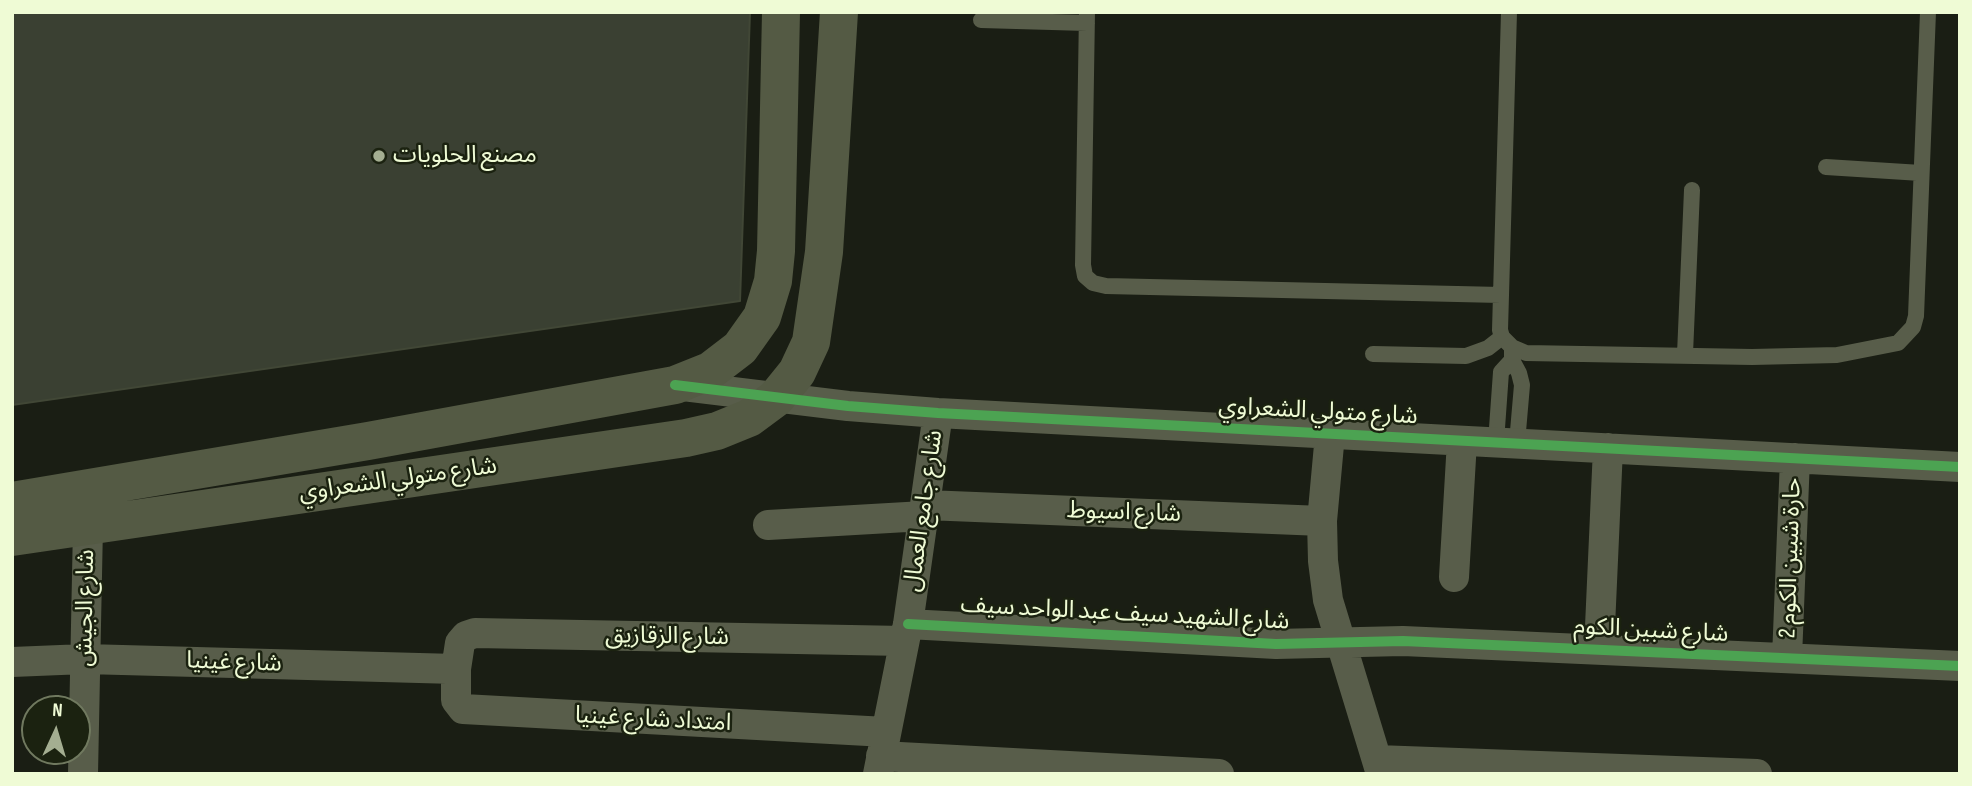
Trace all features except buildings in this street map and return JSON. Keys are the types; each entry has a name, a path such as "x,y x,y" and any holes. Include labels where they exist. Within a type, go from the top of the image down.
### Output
{"main road":[{"path":"675,385 710,371 740,348 762,317 773,281 781,23 839,25 824,253 817,309 811,342 797,372 776,398"},
{"name":"شارع متولي الشعراوي","path":"12,501 368,441 675,385"},
{"name":"شارع متولي الشعراوي","path":"12,537 685,438 717,431 749,418 776,398"},
{"path":"368,441 375,483"},
{"path":"119,483 125,520"}],"street":[{"name":"شارع متولي الشعراوي","path":"675,385 776,398 938,413 1960,467"},
{"name":"شارع جامع العمال","path":"882,754 906,633 938,413"},
{"path":"1330,434 1322,521 1322,561 1328,600 1379,767 1757,774"},
{"path":"1454,577 1462,441"},
{"path":"1599,649 1608,448"},
{"name":"حارة شبين الكوم 2","path":"1787,658 1795,458"},
{"name":"شارع اسيوط","path":"768,525 925,511 1322,521"},
{"name":"شارع الجيش","path":"83,774 88,526"},
{"name":"شارع الشهيد سيف عبد الواحد سيف","path":"906,633 1276,644 1340,642"},
{"name":"شارع الزقازيق","path":"456,669 460,643 466,636 475,634 906,633"},
{"name":"شارع شبين الكوم","path":"1340,642 1403,640 1960,666"},
{"name":"شارع غينيا","path":"12,662 85,659 456,669"},
{"name":"امتداد شارع غينيا","path":"456,669 456,699 463,709 882,754"},
{"path":"882,754 1219,774"}],"lane":[{"path":"1507,443 1502,372 1509,348 1500,330 1500,295 1509,12"},
{"path":"1373,354 1466,356 1488,348 1509,348 1537,353 1752,357 1837,355 1898,342 1907,336 1916,316 1928,12"},
{"path":"981,20 1087,18 1083,265 1085,276 1093,283 1106,286 1500,295"},
{"path":"1826,167 1921,173"},
{"path":"1685,354 1692,190"}],"cycle path":[{"path":"675,385 848,406 938,413 1960,467"},
{"path":"908,624 1276,644 1403,641 1960,666"}],"place":[{"name":"مصنع الحلويات","path":"379,156"}]}
